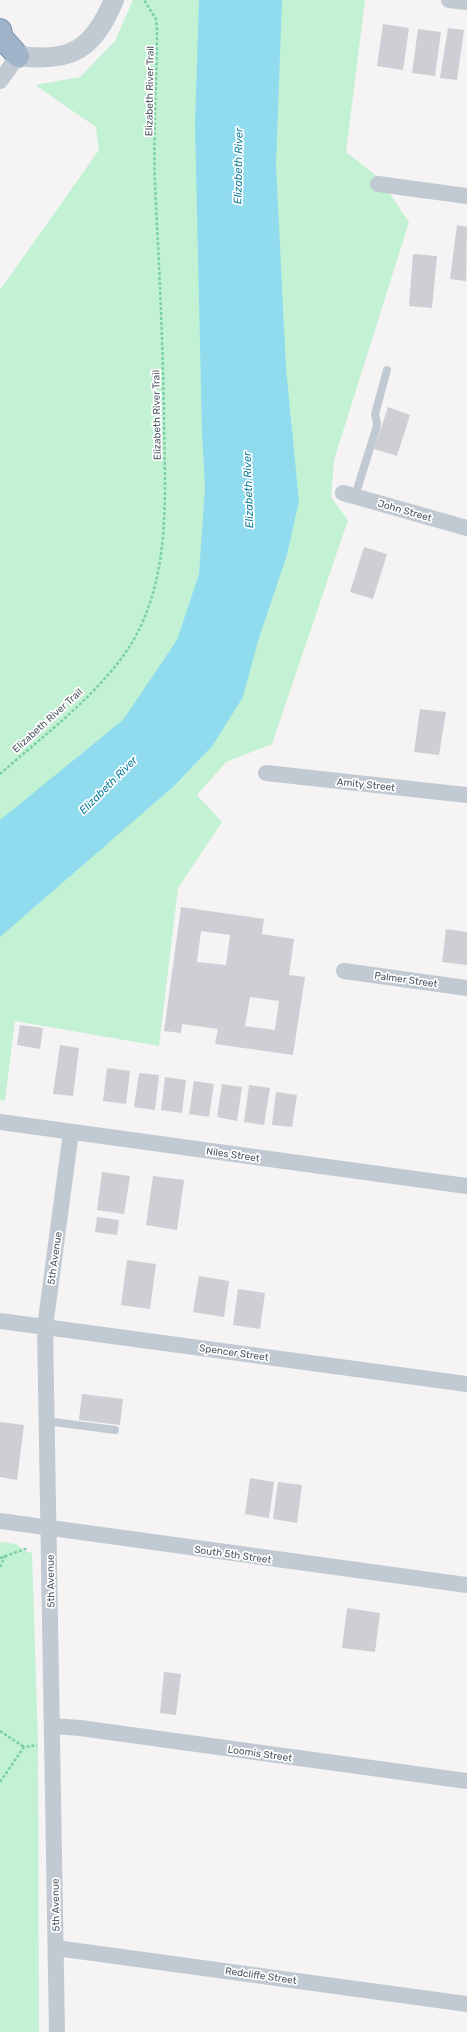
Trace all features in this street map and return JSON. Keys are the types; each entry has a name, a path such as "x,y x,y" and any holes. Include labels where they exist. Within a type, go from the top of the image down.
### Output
{"highway":[{"path":"0,30 2,38 18,56"}],"street":[{"path":"0,81 18,56 54,58 74,52 85,45 98,31 114,0"},
{"path":"449,0 467,2"},
{"path":"378,184 467,196"},
{"name":"John Street","path":"349,494 467,528"},
{"name":"Amity Street","path":"266,773 467,795"},
{"name":"Palmer Street","path":"344,971 467,988"},
{"name":"Niles Street","path":"0,1122 467,1186"},
{"name":"5th Avenue","path":"57,2032 53,1726 45,1327 71,1132"},
{"name":"Spencer Street","path":"0,1321 467,1384"},
{"name":"South 5th Street","path":"0,1521 49,1529 467,1585"},
{"name":"Loomis Street","path":"53,1726 80,1728 467,1781"},
{"name":"Redcliffe Street","path":"56,1948 467,2004"}],"lane":[{"path":"349,494 376,429 377,423 375,414 387,370"},
{"path":"46,1422 115,1430"}],"path":[{"name":"Elizabeth River Trail","path":"0,774 80,702 122,657 143,621 153,591 160,556 164,526 165,487 163,347 155,182 157,27 156,19 144,0"},
{"path":"0,1558 28,1548"},
{"path":"0,1566 5,1556"},
{"path":"0,1731 24,1747 37,1745"},
{"path":"0,1782 24,1747"}],"green space":[{"path":"133,0 365,0 346,152 379,178 409,222 334,460 331,497 348,520 272,744 226,762 197,795 222,822 178,888 159,1046 15,1021 5,1101 0,1100 0,290 99,150 96,127 35,85 80,77 115,41"},
{"path":"0,1542 16,1544 24,1551 32,1553 38,1744 39,2032 0,2032"}],"water":[{"name":"Elizabeth River","path":"199,0 282,0 276,165 286,369 299,501 287,555 258,641 243,697 213,745 174,786 0,937 0,820 123,720 177,640 199,574 205,488 202,433 195,126"}],"building":[{"path":"383,24 409,28 403,70 377,66"},
{"path":"448,28 464,30 457,80 440,78"},
{"path":"418,29 441,32 435,76 412,73"},
{"path":"457,225 467,227 466,281 450,279"},
{"path":"413,254 437,256 432,308 409,306"},
{"path":"388,407 410,415 397,456 374,449"},
{"path":"364,547 387,554 373,599 350,592"},
{"path":"420,709 446,712 439,755 414,752"},
{"path":"181,907 264,919 262,934 294,939 289,975 305,977 293,1055 215,1044 218,1029 182,1024 181,1033 164,1031","holes":["201,931 230,935 226,965 197,962","250,997 279,1001 275,1030 245,1026"]},
{"path":"446,929 467,932 467,965 442,962"},
{"path":"20,1025 43,1028 40,1049 17,1045"},
{"path":"60,1045 79,1048 73,1096 53,1094"},
{"path":"107,1068 130,1071 126,1104 103,1101"},
{"path":"139,1073 159,1075 155,1110 134,1107"},
{"path":"165,1077 186,1080 182,1113 161,1110"},
{"path":"194,1081 214,1084 209,1117 189,1114"},
{"path":"222,1084 242,1087 237,1121 217,1117"},
{"path":"249,1085 270,1088 264,1125 244,1122"},
{"path":"276,1092 297,1095 292,1127 272,1125"},
{"path":"102,1172 130,1176 124,1214 97,1210"},
{"path":"153,1176 184,1180 177,1230 146,1225"},
{"path":"97,1217 119,1220 117,1235 95,1232"},
{"path":"127,1260 156,1264 150,1309 121,1305"},
{"path":"199,1276 229,1281 224,1317 193,1312"},
{"path":"238,1289 265,1293 260,1329 233,1325"},
{"path":"82,1394 123,1399 120,1425 79,1420"},
{"path":"0,1422 24,1425 17,1480 0,1477"},
{"path":"250,1478 274,1482 269,1518 245,1514"},
{"path":"278,1482 302,1485 297,1523 273,1519"},
{"path":"347,1608 380,1613 375,1652 342,1648"},
{"path":"164,1672 181,1674 176,1715 160,1713"}]}
